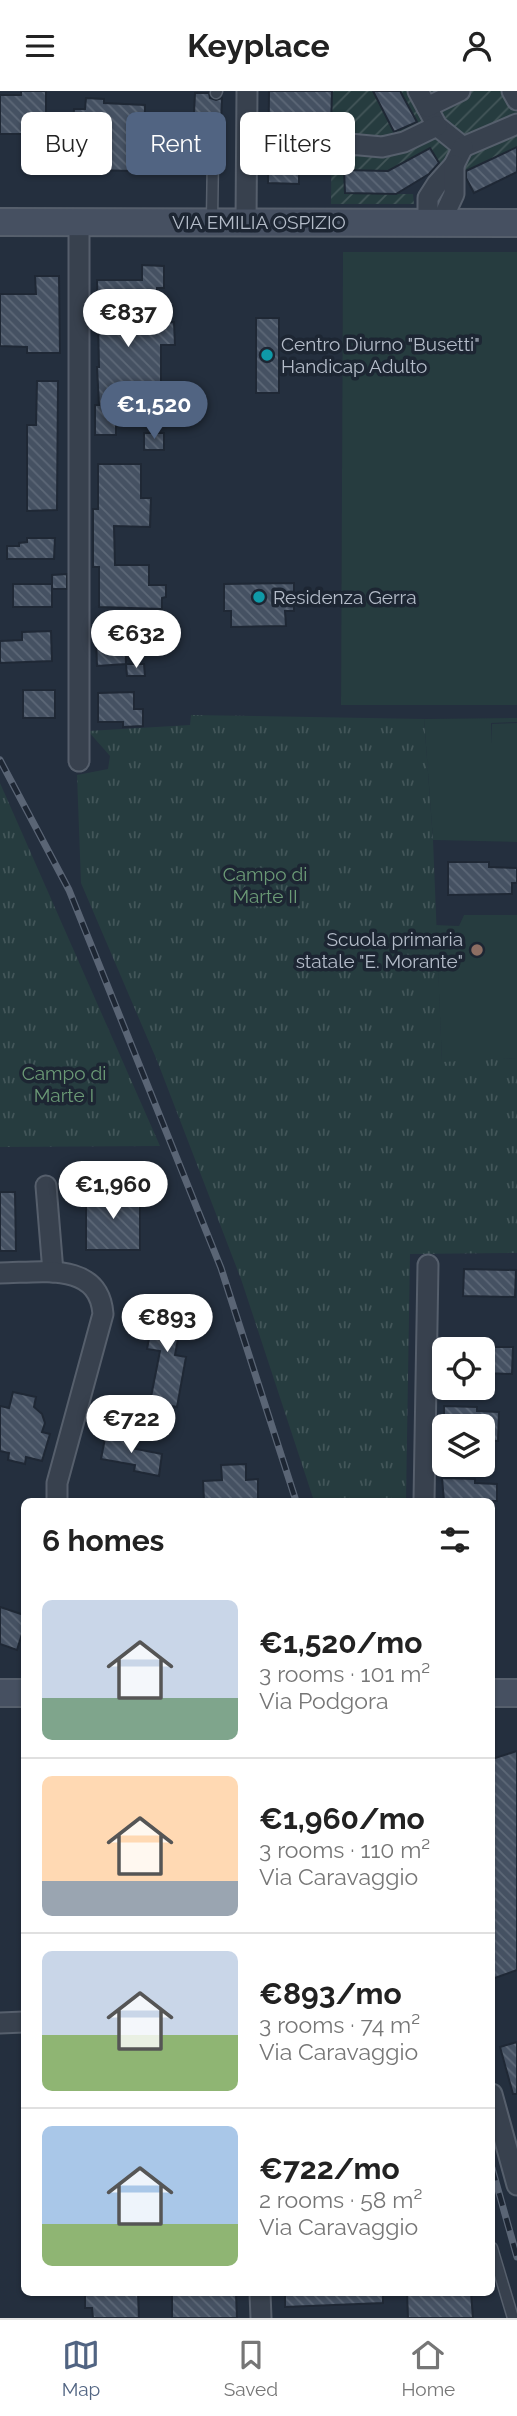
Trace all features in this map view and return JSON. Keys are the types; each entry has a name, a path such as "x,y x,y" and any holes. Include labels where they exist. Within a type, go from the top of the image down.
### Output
{"main road":[{"name":"VIA EMILIA OSPIZIO","path":"0,222 517,223"},
{"path":"0,1693 21,1693"},
{"path":"495,1693 517,1693"}],"street":[{"path":"232,222 247,91"},
{"path":"460,91 423,99 437,126 463,147"},
{"path":"512,91 517,100"},
{"path":"434,222 454,194 454,165 463,147 517,124"},
{"path":"355,145 382,147 404,142 437,126"},
{"path":"79,221 79,761"},
{"path":"46,1186 53,1272"},
{"path":"425,1498 428,1265"},
{"path":"0,1273 69,1272 85,1280 99,1294 103,1314 57,1483 57,1498"},
{"path":"0,2023 21,2022"},
{"path":"495,2105 517,2185"},
{"path":"260,2296 261,2318"}],"lane":[{"path":"232,222 239,91"},
{"path":"219,175 232,222"},
{"path":"495,2258 513,2318"}],"green space":[{"path":"332,91 517,91 517,151 510,150 464,172 442,167 430,148 396,194 413,194 414,204 331,204 331,175 355,175 355,112 332,112"},
{"path":"343,252 517,252 517,705 341,705"},
{"name":"Campo di Marte II","path":"191,715 424,719 433,840 442,1062 517,1058 517,1253 410,1254 406,1498 313,1498 241,1279 158,1063 81,883 77,775 108,769 110,756 88,731 190,725"},
{"path":"517,718 517,722 491,723 492,744 492,724 517,723 517,842 433,840 424,719"},
{"name":"Campo di Marte I","path":"0,783 160,1146 0,1147"},
{"name":"Scuola primaria statale \"E. Morante\"","path":"464,915 517,915 517,1058 442,1063 436,925 459,926"}],"building":[{"path":"21,91 46,91 46,112 21,112 21,134 0,134 0,95 21,95"},
{"path":"269,91 332,91 331,112 269,112"},
{"path":"373,91 400,91 417,122 394,132"},
{"path":"195,93 209,93 210,98 216,100 222,98 221,112 194,112"},
{"path":"86,98 104,99 104,103 145,105 145,112 126,112 126,171 112,171 112,112 74,112 74,109 85,109"},
{"path":"517,147 517,172 474,193 466,178 466,171"},
{"path":"430,148 439,163 429,174 396,194 345,193 344,175 355,175 355,170 388,171"},
{"path":"268,175 299,175 299,184 268,183"},
{"path":"142,265 164,266 164,288 157,288 157,299 126,298 126,323 174,322 175,345 161,345 161,389 149,390 149,410 116,410 116,435 95,435 95,405 99,405 97,280 142,280"},
{"path":"35,276 59,276 60,353 27,353 27,347 0,346 0,294 36,294"},
{"name":"Centro Diurno \"Busetti\" Handicap Adulto","path":"256,318 279,318 279,393 256,393"},
{"path":"37,381 58,381 57,510 27,511 27,425 36,425"},
{"path":"144,433 164,433 164,450 144,450"},
{"path":"98,464 141,464 141,498 151,498 150,527 114,526 115,565 149,565 149,585 166,585 162,609 99,607 99,567 93,567 93,509 98,509"},
{"path":"27,538 55,538 54,559 7,559 7,546 19,546 19,543 27,542"},
{"path":"67,574 67,589 52,589 52,575"},
{"name":"Residenza Gerra","path":"294,583 294,611 285,611 286,626 231,627 231,611 224,611 224,584"},
{"path":"13,584 52,584 52,607 13,607"},
{"path":"51,631 52,661 0,663 0,641 22,640 22,632"},
{"path":"125,637 126,664 97,666 96,638"},
{"path":"126,664 144,664 145,676 127,676"},
{"path":"23,690 55,690 55,718 23,718"},
{"path":"134,692 134,709 143,709 143,726 123,727 123,722 98,722 98,693"},
{"path":"448,862 489,862 489,867 517,868 517,883 512,883 512,894 448,895"},
{"path":"86,1191 140,1192 140,1250 86,1250"},
{"path":"0,1192 15,1192 16,1251 0,1251"},
{"path":"464,1269 516,1270 515,1297 463,1296"},
{"path":"156,1302 184,1307 175,1355 186,1357 177,1407 150,1402 160,1351 147,1349"},
{"path":"495,1347 513,1347 512,1374 495,1373"},
{"path":"13,1392 36,1397 34,1407 42,1414 45,1423 42,1432 50,1434 42,1461 26,1457 25,1464 8,1460 9,1453 0,1451 0,1406 9,1408"},
{"path":"444,1406 477,1407 477,1411 499,1412 498,1441 495,1441 495,1414 444,1414"},
{"path":"106,1433 133,1438 131,1448 162,1454 159,1476 134,1471 135,1465 101,1459"},
{"path":"246,1464 246,1480 258,1479 258,1498 204,1498 203,1481 222,1480 221,1465"},
{"path":"442,1478 475,1479 475,1483 497,1484 497,1501 495,1498 444,1498"},
{"path":"0,1607 21,1614 21,1637 17,1650 0,1644"},
{"path":"517,1751 517,1970 495,1978 495,1758"},
{"path":"517,2042 517,2094 513,2094 500,2047"},
{"path":"85,2296 138,2296 139,2318 93,2318 92,2308 85,2308"},
{"path":"172,2296 236,2296 237,2318 172,2318"},
{"path":"285,2296 383,2296 383,2303 285,2307"},
{"path":"407,2296 471,2296 473,2318 408,2318"}],"railway":[{"path":"0,760 69,890 221,1268 295,1498"},
{"path":"495,2179 517,2257"}],"place":[{"name":"Centro Diurno \"Busetti\" Handicap Adulto","path":"267,355"},
{"name":"Residenza Gerra","path":"259,597"},
{"name":"Scuola primaria statale \"E. Morante\"","path":"477,950"}]}
